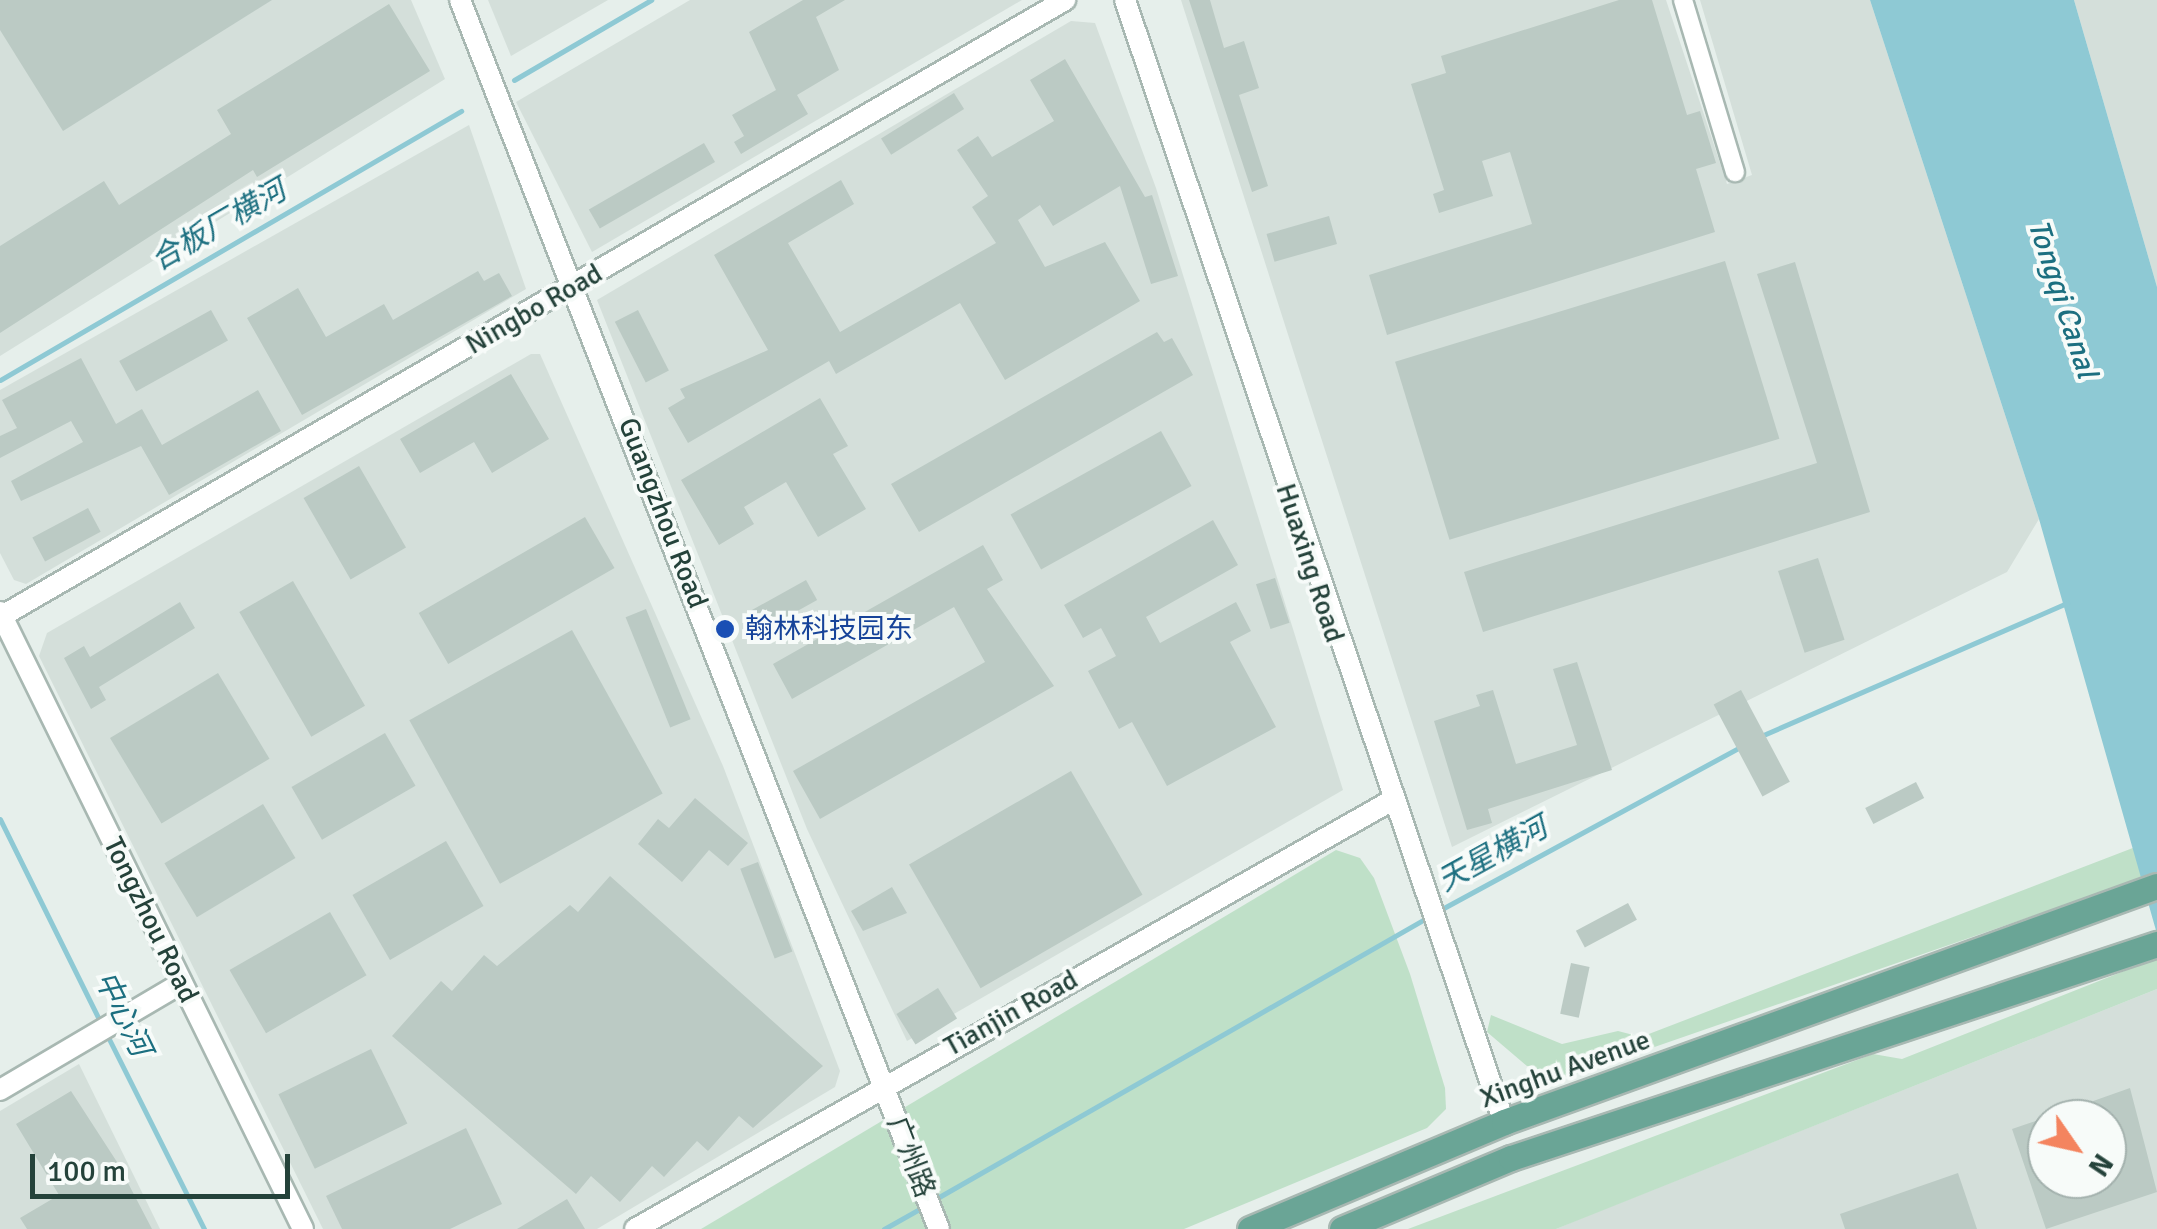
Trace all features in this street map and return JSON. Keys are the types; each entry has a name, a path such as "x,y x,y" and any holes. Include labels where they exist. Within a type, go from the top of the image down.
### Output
{"main road":[{"name":"Xinghu Avenue","path":"1250,1229 1504,1122 2157,886"},
{"path":"1342,1229 1511,1158 1924,1026 2157,944"}],"street":[{"name":"Guangzhou Road","path":"460,0 575,285 883,1084"},
{"name":"Ningbo Road","path":"1,614 1066,0"},
{"name":"Huaxing Road","path":"1125,0 1389,802 1504,1122"},
{"path":"1683,0 1735,172"},
{"name":"Tongzhou Road","path":"1,614 303,1229"},
{"name":"Tianjin Road","path":"635,1229 883,1084 1389,802"},
{"path":"0,1090 182,983"},
{"name":"广州路","path":"883,1084 939,1229"}],"shaded area":[{"path":"0,0 411,0 445,79 0,356"},
{"path":"488,0 608,0 511,56"},
{"path":"690,0 1022,0 592,252 516,102"},
{"path":"1181,0 1666,0 1727,184 1752,175 1700,0 1870,0 2039,519 2007,572 1452,847"},
{"path":"2074,0 2157,0 2157,287"},
{"path":"1071,21 1095,23 1156,188 1343,790 907,1041 807,829 597,300"},
{"path":"469,125 526,289 26,584 14,580 0,553 0,390"},
{"path":"531,354 540,354 723,766 840,1071 835,1087 597,1229 323,1229 39,656 47,633"},
{"path":"2157,989 2157,1229 1556,1229"},
{"path":"79,1064 160,1229 0,1229 0,1111"}],"green space":[{"path":"2138,846 2145,877 1565,1078 1527,1066 1487,1032 1491,1015 1562,1044 1618,1031 1641,1037"},
{"path":"1336,850 1360,858 1374,878 1410,974 1445,1088 1446,1109 1427,1128 1184,1229 701,1229"},
{"path":"2157,958 2157,989 1556,1229 1408,1229 1873,1054 1902,1059"}],"water":[{"name":"Tongqi Canal","path":"1870,0 2074,0 2157,287 2157,934 2039,519"}],"building":[{"path":"0,0 272,0 63,131 0,30"},
{"path":"803,0 845,0 816,17 839,70 797,95 808,114 741,154 734,142 744,136 732,115 776,90 749,32"},
{"path":"1189,0 1210,0 1224,48 1244,41 1259,88 1239,95 1268,186 1252,192"},
{"path":"1619,0 1652,0 1687,115 1700,111 1716,163 1696,169 1715,232 1387,335 1369,275 1532,224 1510,152 1482,161 1493,196 1439,213 1433,194 1444,190 1411,84 1446,73 1441,56"},
{"path":"389,4 430,71 257,177 253,170 0,333 0,246 104,181 119,205 231,134 217,110"},
{"path":"1065,59 1145,197 1152,195 1178,276 1151,284 1120,186 1053,226 1040,205 1018,220 1045,267 1105,242 1140,301 1005,380 960,303 836,374 829,361 688,443 668,408 685,398 680,389 768,350 714,255 841,180 854,204 788,243 840,332 996,243 972,207 988,196 957,150 978,136 992,157 1054,121 1030,80"},
{"path":"954,93 964,109 891,155 881,139"},
{"path":"704,143 715,162 600,229 589,210"},
{"path":"1329,216 1337,244 1275,262 1267,234"},
{"path":"1725,261 1779,439 1449,540 1395,362"},
{"path":"1795,262 1870,512 1483,632 1464,572 1817,463 1757,274"},
{"path":"478,271 484,281 499,273 512,296 302,415 247,318 298,288 326,337 384,304 393,320"},
{"path":"211,310 228,341 136,392 119,361"},
{"path":"638,310 669,371 646,382 615,322"},
{"path":"1157,332 1164,342 1172,338 1193,375 919,532 891,484"},
{"path":"81,358 116,424 142,409 162,445 258,390 281,431 169,495 141,446 21,501 11,481 83,442 71,421 0,458 0,436 17,428 2,400"},
{"path":"511,374 549,439 492,473 474,442 420,473 400,439"},
{"path":"820,398 848,446 833,454 866,509 818,537 786,482 744,507 754,524 719,545 681,480"},
{"path":"1161,431 1192,486 1041,569 1011,514"},
{"path":"359,466 406,547 351,579 304,498"},
{"path":"88,508 101,532 45,561 32,538"},
{"path":"585,517 614,568 448,664 419,613"},
{"path":"1213,520 1238,565 1146,617 1160,643 1236,602 1251,631 1230,642 1276,727 1167,786 1132,722 1119,729 1088,671 1116,656 1101,628 1083,638 1064,605"},
{"path":"983,545 1003,580 987,589 1054,686 820,819 793,771 985,662 954,607 792,699 773,664"},
{"path":"1818,558 1845,640 1805,653 1778,571"},
{"path":"1275,578 1290,623 1271,629 1256,584"},
{"path":"806,580 817,600 754,635 743,615"},
{"path":"293,581 365,706 311,737 239,612"},
{"path":"180,602 195,628 99,687 106,700 91,709 64,658 84,646 90,657"},
{"path":"646,609 691,719 670,728 626,617"},
{"path":"572,630 663,794 500,884 409,720"},
{"path":"1577,662 1612,770 1488,809 1492,823 1467,830 1434,721 1480,706 1476,695 1493,690 1516,764 1577,745 1553,669"},
{"path":"218,673 270,759 162,824 110,738"},
{"path":"1741,690 1790,782 1762,796 1714,705"},
{"path":"385,733 415,786 322,840 291,787"},
{"path":"1071,771 1142,895 981,988 909,864"},
{"path":"1916,782 1924,798 1873,824 1865,808"},
{"path":"695,798 748,843 728,866 709,850 682,882 638,844 658,819 669,828"},
{"path":"263,804 295,858 197,917 164,863"},
{"path":"446,841 483,906 390,960 352,895"},
{"path":"758,862 792,952 775,958 740,869"},
{"path":"610,876 823,1066 753,1128 739,1116 708,1151 697,1141 664,1177 652,1166 620,1202 591,1176 576,1194 392,1036 441,981 452,991 484,955 497,966 570,905 578,912"},
{"path":"892,887 907,913 863,931 851,911"},
{"path":"1628,903 1637,920 1585,947 1576,931"},
{"path":"330,912 367,975 266,1033 230,970"},
{"path":"1571,963 1590,967 1579,1018 1560,1014"},
{"path":"938,988 957,1019 916,1044 896,1014"},
{"path":"371,1049 407,1124 315,1169 278,1094"},
{"path":"2130,1088 2157,1192 2046,1229 2036,1199 2127,1199 2127,1099 2099,1099"},
{"path":"71,1091 117,1162 152,1229 27,1229 20,1218 59,1195 16,1124"},
{"path":"2027,1124 2027,1173 2012,1129"},
{"path":"466,1128 502,1204 450,1229 342,1229 326,1196"},
{"path":"1958,1173 1977,1229 1845,1229 1840,1214"},
{"path":"567,1199 585,1229 517,1229"}],"waterway":[{"name":"合板厂横河","path":"514,80 651,0"},
{"name":"合板厂横河","path":"0,380 461,111"},
{"name":"天星横河","path":"1761,736 2067,603"},
{"name":"天星横河","path":"1440,910 1742,746"},
{"name":"中心河","path":"0,819 102,1025"},
{"name":"天星横河","path":"932,1201 1430,916"},
{"name":"中心河","path":"107,1035 204,1229"},
{"name":"天星横河","path":"884,1229 923,1207"}],"place":[{"name":"翰林科技园东","path":"725,629"}]}
